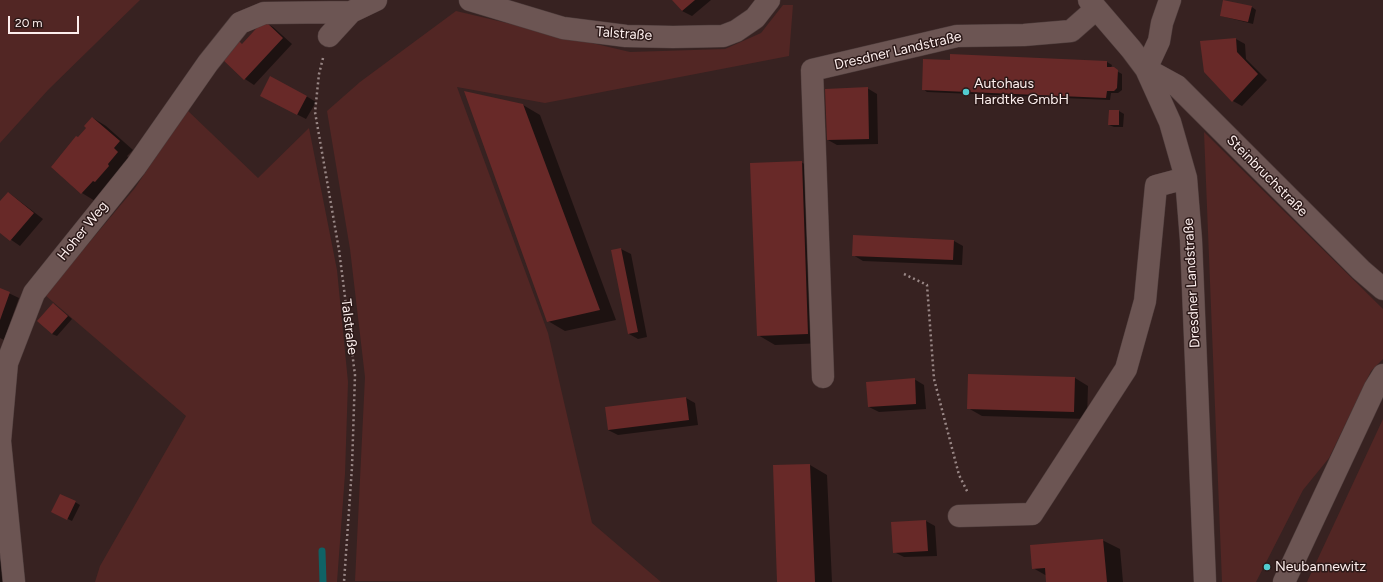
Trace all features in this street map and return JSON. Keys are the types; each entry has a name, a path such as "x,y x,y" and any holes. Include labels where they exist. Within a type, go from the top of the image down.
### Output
{"street":[{"path":"329,36 351,12 376,0"},
{"name":"Talstraße","path":"470,0 563,28 626,36 687,37 723,36 736,31 755,18 769,0"},
{"path":"1146,69 1159,41 1162,23 1170,0"},
{"name":"Dresdner Landstraße","path":"823,377 812,70 957,36 1024,35 1070,31 1092,4 1131,49 1146,69 1170,122 1186,178 1191,240 1205,582"},
{"name":"Hoher Weg","path":"14,582 0,441 7,363 34,294 136,166 208,63 240,23 264,13 351,12"},
{"name":"Steinbruchstraße","path":"1146,69 1177,86 1361,270 1383,290"},
{"path":"969,516 1032,514 1126,369 1145,301 1156,186 1186,178"},
{"path":"1284,582 1375,388 1383,375"}],"path":[{"name":"Talstraße","path":"319,74 315,112 339,250 355,376 352,467 344,582"},
{"path":"904,274 928,285 934,379 969,516"}],"shaded area":[{"path":"0,0 140,0 48,90 0,143"},
{"path":"783,5 793,5 789,56 545,103 457,87 548,333 592,523 661,582 355,581 365,377 350,249 327,111 360,82 456,11 630,52 725,49 761,33"},
{"path":"187,110 258,178 309,128 337,270 348,382 345,474 337,582 95,582 100,566 186,416 45,295 135,188"},
{"path":"1204,132 1383,309 1383,359 1371,371 1329,458 1303,490 1256,582 1222,582"},
{"path":"1383,419 1383,582 1307,582"}],"building":[{"path":"672,0 695,0 682,11"},
{"path":"1223,0 1252,6 1248,22 1220,16"},
{"path":"264,20 283,38 244,80 222,59 239,41 242,44"},
{"path":"1236,38 1237,52 1258,74 1232,102 1204,72 1200,41"},
{"path":"950,54 1107,61 1107,67 1114,67 1118,70 1117,88 1114,91 1107,91 1106,98 922,90 923,59 950,60"},
{"path":"270,76 307,96 297,115 260,96"},
{"path":"868,87 869,139 827,140 825,89"},
{"path":"464,91 523,104 600,310 547,322"},
{"path":"1109,110 1119,110 1119,125 1108,125"},
{"path":"92,117 120,141 114,148 118,152 108,164 109,166 95,182 93,181 81,194 51,167 76,136 78,137 86,128 84,126"},
{"path":"802,161 808,334 757,336 750,163"},
{"path":"8,192 34,213 10,241 0,233 0,201"},
{"path":"853,235 954,240 953,260 852,256"},
{"path":"621,248 638,332 628,334 611,250"},
{"path":"0,288 10,292 0,320"},
{"path":"53,303 68,316 52,334 37,321"},
{"path":"968,374 1075,377 1074,412 967,409"},
{"path":"915,378 916,404 868,407 866,382"},
{"path":"686,397 689,420 608,430 605,407"},
{"path":"810,464 815,582 777,582 773,465"},
{"path":"60,494 76,501 67,520 51,512"},
{"path":"926,520 928,551 893,553 891,522"},
{"path":"1103,539 1107,582 1046,582 1045,568 1032,569 1030,545"}],"waterway":[{"path":"322,551 323,582"}],"place":[{"name":"Autohaus Hardtke GmbH","path":"966,92"},
{"name":"Neubannewitz","path":"1267,567"}]}
